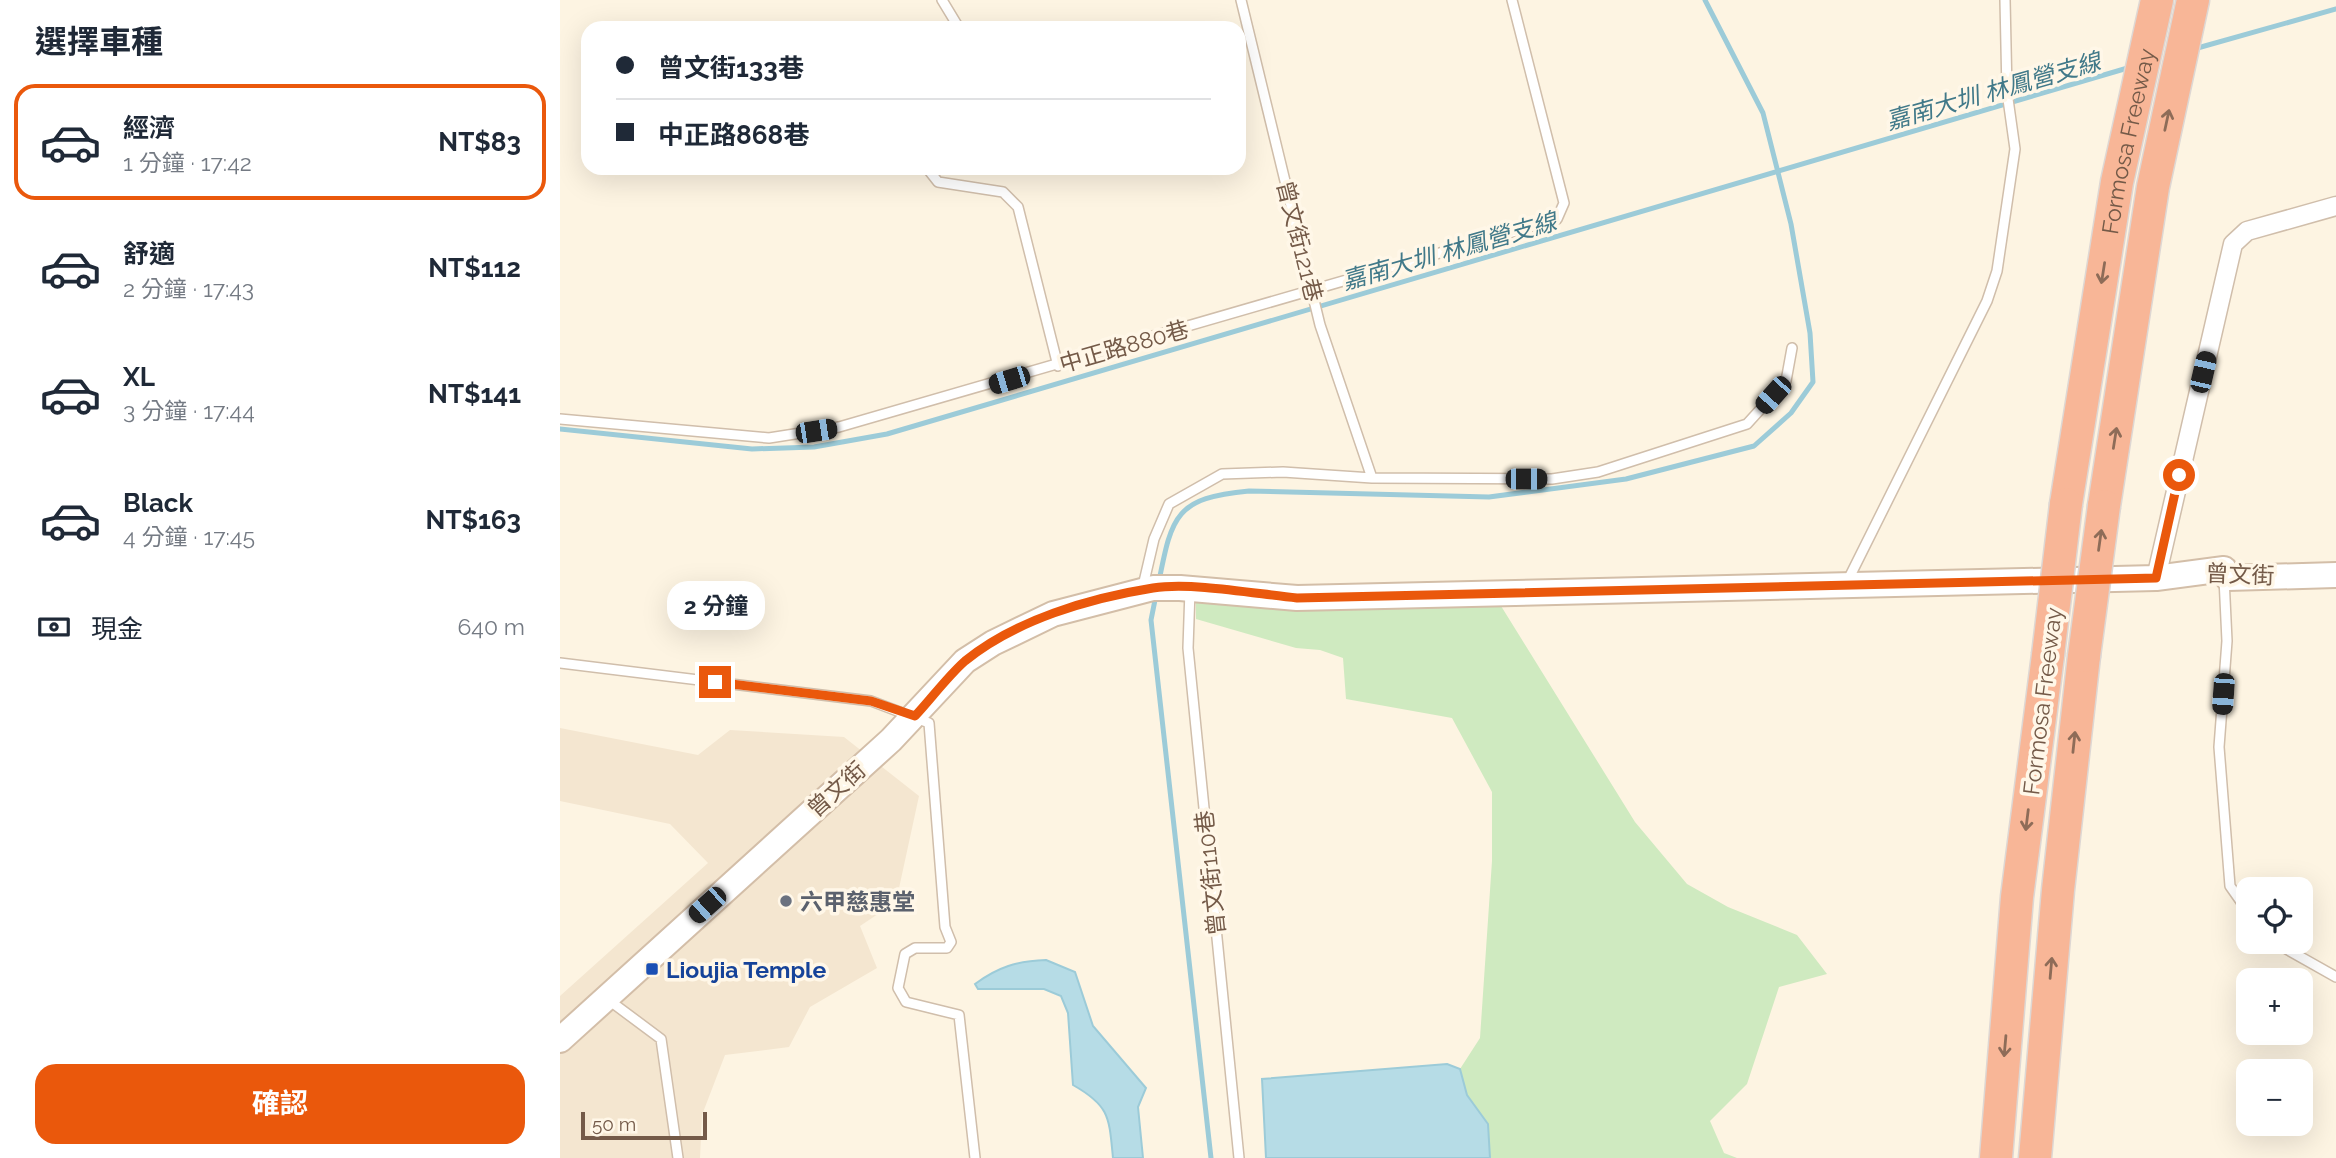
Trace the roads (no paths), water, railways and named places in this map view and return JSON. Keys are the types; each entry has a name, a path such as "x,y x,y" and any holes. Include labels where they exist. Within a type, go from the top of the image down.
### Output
{"highway":[{"name":"Formosa Freeway","path":"1996,1158 2017,897 2066,504 2117,182 2157,0"},
{"name":"Formosa Freeway","path":"2035,1158 2058,890 2104,506 2153,187 2193,0"}],"main road":[{"name":"曾文街","path":"560,1040 915,716 965,661 1022,627 1075,607 1142,592 1185,588 1297,598 1847,583 2156,578 2224,569 2228,578 2336,575"}],"street":[{"path":"2156,578 2233,244 2247,231 2336,206"}],"lane":[{"path":"942,0 955,21"},
{"name":"曾文街121巷","path":"1241,0 1320,325 1372,478"},
{"name":"中正路880巷","path":"560,419 769,438 876,418 1313,296 1557,219 1564,203 1512,0"},
{"path":"1847,583 1987,301 1997,271 2015,149 2007,92 2005,0"},
{"path":"933,175 938,182 1003,192 1018,207 1058,366"},
{"path":"1142,592 1154,540 1169,504 1222,474 1283,472 1372,478 1552,479 1598,472 1747,424 1786,381 1792,348"},
{"path":"2224,569 2227,641 2219,747 2230,886 2236,895"},
{"name":"曾文街110巷","path":"1185,588 1188,648 1239,1158"},
{"path":"560,663 871,701 929,723 945,927 951,942 947,948 915,948 905,954 898,988 906,1002 959,1015 975,1158"},
{"path":"2295,954 2336,977"},
{"path":"605,997 661,1039 678,1158"}],"water":[{"path":"1046,960 1075,972 1093,1026 1146,1088 1138,1107 1143,1158 1113,1158 1105,1114 1094,1100 1073,1085 1068,1013 1061,996 1044,989 978,989 975,984 1008,966"},
{"path":"1447,1064 1460,1069 1467,1095 1488,1124 1490,1158 1266,1158 1262,1079"}],"waterway":[{"path":"1159,581 1174,525 1192,505 1206,499 1249,491 1489,497 1626,479 1754,446 1791,413 1813,382 1810,333 1791,224 1763,113 1705,0"},
{"name":"嘉南大圳 林鳳營支線","path":"2194,49 2336,9"},
{"name":"嘉南大圳 林鳳營支線","path":"560,429 752,449 814,447 887,434 2131,67"},
{"path":"1156,595 1151,620 1211,1158"}],"place":[{"name":"六甲慈惠堂","path":"786,901"},
{"name":"Lioujia Temple","path":"652,969"}]}
